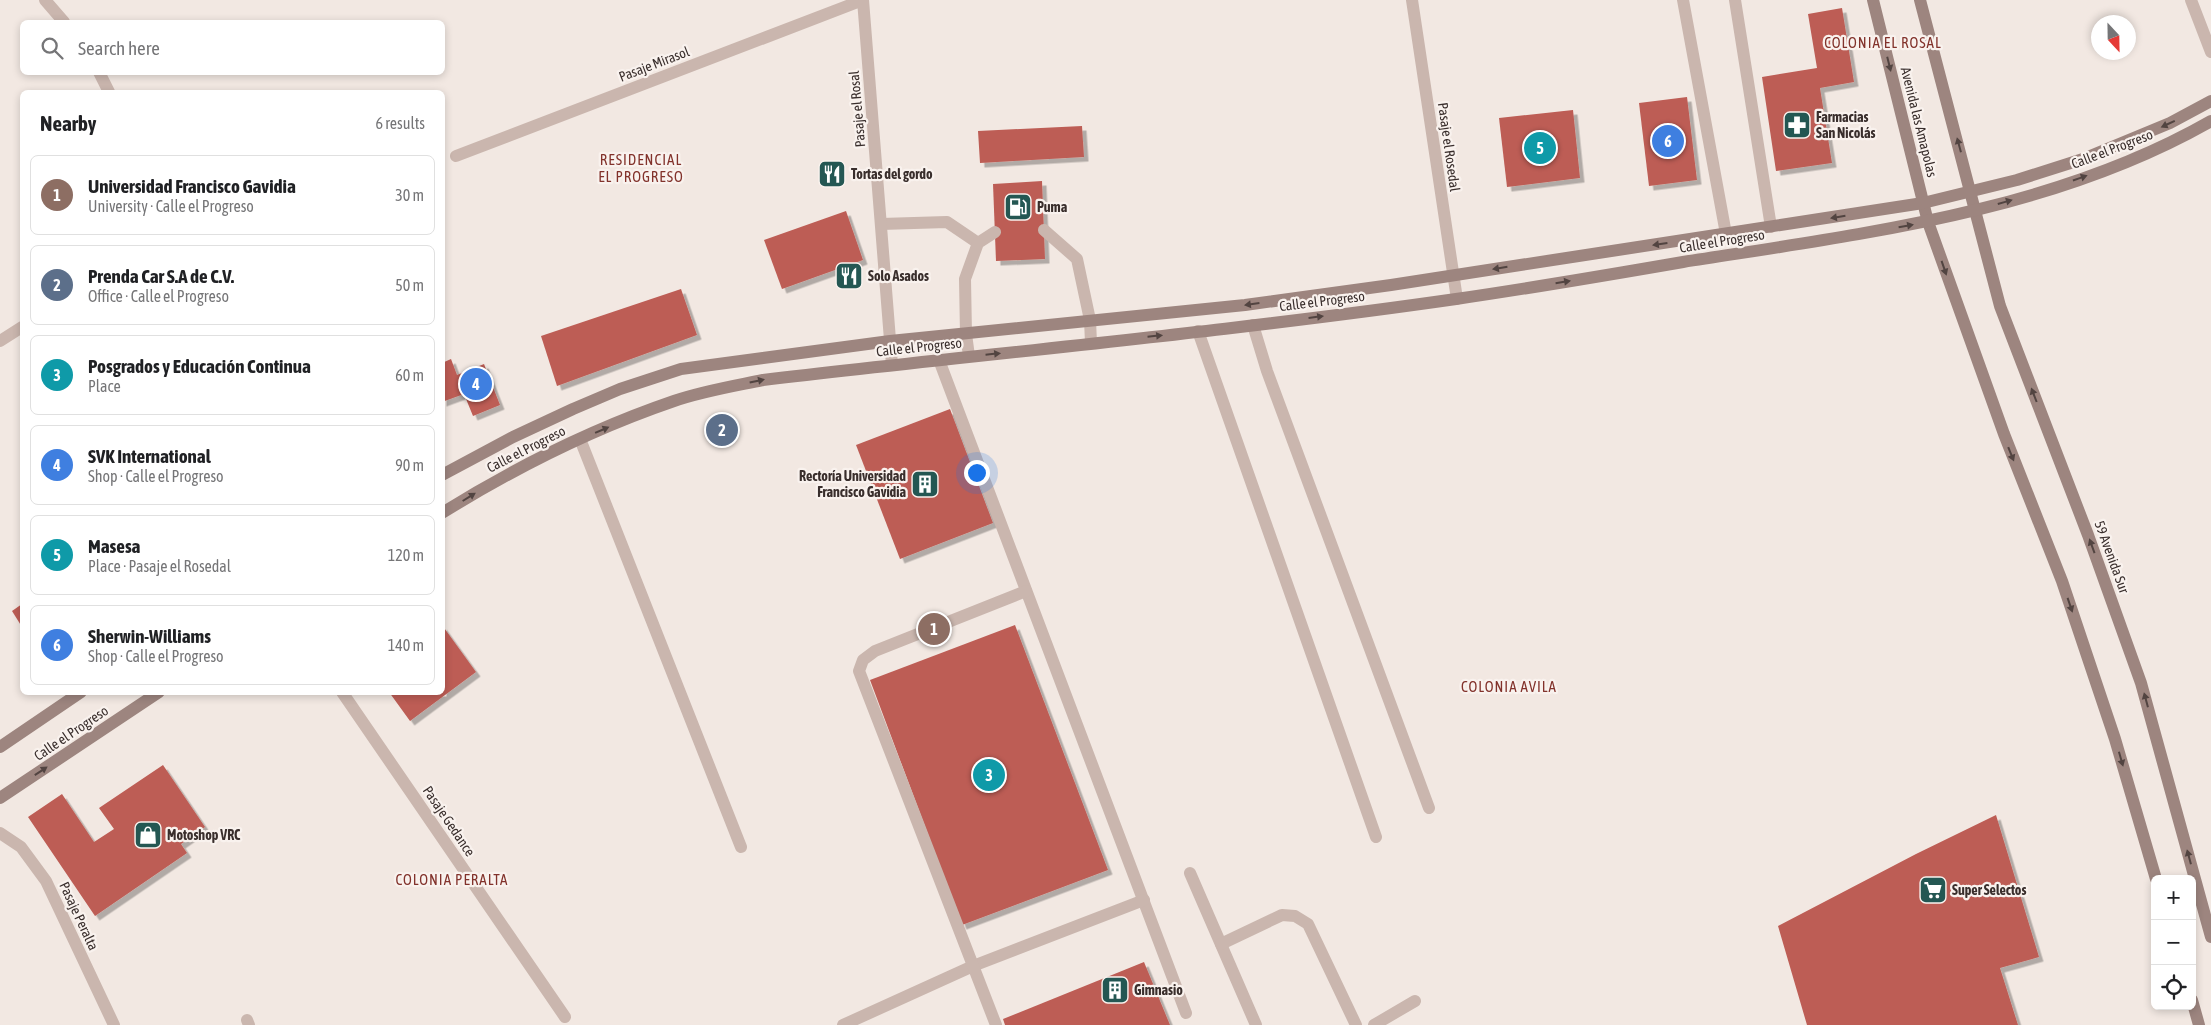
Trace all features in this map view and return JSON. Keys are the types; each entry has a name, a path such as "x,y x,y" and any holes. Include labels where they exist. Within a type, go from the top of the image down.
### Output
{"street":[{"path":"45,0 62,20"},
{"name":"Pasaje Mirasol","path":"456,156 863,0"},
{"name":"Pasaje el Rosal","path":"863,0 892,365"},
{"name":"Pasaje el Rosedal","path":"1412,0 1457,299"},
{"path":"1683,0 1726,234"},
{"path":"1735,0 1770,227"},
{"name":"Avenida las Amapolas","path":"1873,0 1928,222"},
{"path":"1920,0 1972,192"},
{"path":"2191,0 2211,52"},
{"path":"100,75 108,90"},
{"name":"Calle el Progreso","path":"445,473 484,452 573,409 681,369 890,341 1246,304 1453,275 1923,203 2042,173 2113,149 2211,101"},
{"name":"Calle el Progreso","path":"445,511 495,480 544,454 580,439 676,400 763,380 1253,325 1457,299 1928,222 2034,194 2143,155 2211,120"},
{"name":"59 Avenida Sur","path":"1972,192 2000,306 2088,535 2141,682 2211,937"},
{"path":"881,224 947,222 978,243"},
{"path":"1928,222 2004,434 2062,581 2115,739 2155,875"},
{"path":"1044,230 1077,258 1090,320 1091,343"},
{"path":"969,356 966,334 965,279 978,243 995,232"},
{"path":"1253,325 1267,371 1429,808"},
{"path":"0,342 20,328"},
{"path":"1198,331 1376,838"},
{"path":"939,360 1186,1013"},
{"path":"580,439 741,847"},
{"path":"996,1025 859,671 863,660 875,651 1026,591"},
{"name":"Calle el Progreso","path":"0,747 76,695"},
{"name":"Calle el Progreso","path":"0,798 154,695"},
{"name":"Pasaje Gedance","path":"344,695 565,1017"},
{"name":"Pasaje Peralta","path":"0,833 21,847 46,881 114,1025"},
{"path":"1190,873 1256,1025"},
{"path":"843,1025 973,966 1144,900"},
{"path":"1221,944 1282,915 1295,916 1308,924 1356,1025"},
{"path":"1374,1025 1415,1001"},
{"path":"2195,1010 2199,1025"}],"building":[{"name":"Farmacias San Nicolás","path":"1842,8 1854,82 1820,88 1832,163 1776,171 1762,77 1817,68 1808,14"},
{"path":"1687,97 1697,180 1649,186 1639,103"},
{"path":"1573,110 1580,178 1507,187 1499,118"},
{"path":"1082,126 1084,157 980,163 978,131"},
{"name":"Puma","path":"1042,181 1045,259 996,261 993,184"},
{"path":"846,211 863,260 782,289 764,240"},
{"path":"681,289 697,335 557,386 541,336"},
{"path":"451,359 457,375 484,364 500,405 473,416 464,394 445,401 445,362"},
{"name":"Rectoría Universidad Francisco Gavidia","path":"950,409 993,523 900,559 856,445"},
{"path":"20,605 20,624 12,611"},
{"path":"1015,625 1108,870 962,925 870,680"},
{"path":"445,629 476,672 410,721 391,695 445,695"},
{"name":"Motoshop VRC","path":"163,765 205,827 181,844 187,853 95,916 28,817 62,794 94,842 114,829 99,808"},
{"name":"Super Selectos","path":"1996,815 2039,957 2000,968 2018,1025 1807,1025 1778,926 1916,854"},
{"name":"Gimnasio","path":"1144,962 1170,1025 1005,1025 1003,1019"}],"place":[{"name":"Farmacias San Nicolás","path":"1797,125"},
{"name":"Sherwin-Williams","path":"1668,141"},
{"name":"Masesa","path":"1540,148"},
{"name":"Tortas del gordo","path":"832,174"},
{"name":"Puma","path":"1018,207"},
{"name":"Solo Asados","path":"849,276"},
{"name":"SVK International","path":"476,384"},
{"name":"Prenda Car S.A de C.V.","path":"722,430"},
{"name":"Rectoría Universidad Francisco Gavidia","path":"925,484"},
{"name":"Universidad Francisco Gavidia","path":"934,629"},
{"name":"Posgrados y Educación Continua","path":"989,775"},
{"name":"Motoshop VRC","path":"148,835"},
{"name":"Super Selectos","path":"1933,890"},
{"name":"Gimnasio","path":"1115,990"}],"district":[{"name":"COLONIA EL ROSAL","path":"1883,42"},
{"name":"RESIDENCIAL EL PROGRESO","path":"641,168"},
{"name":"COLONIA AVILA","path":"1509,686"},
{"name":"COLONIA PERALTA","path":"452,879"}]}
